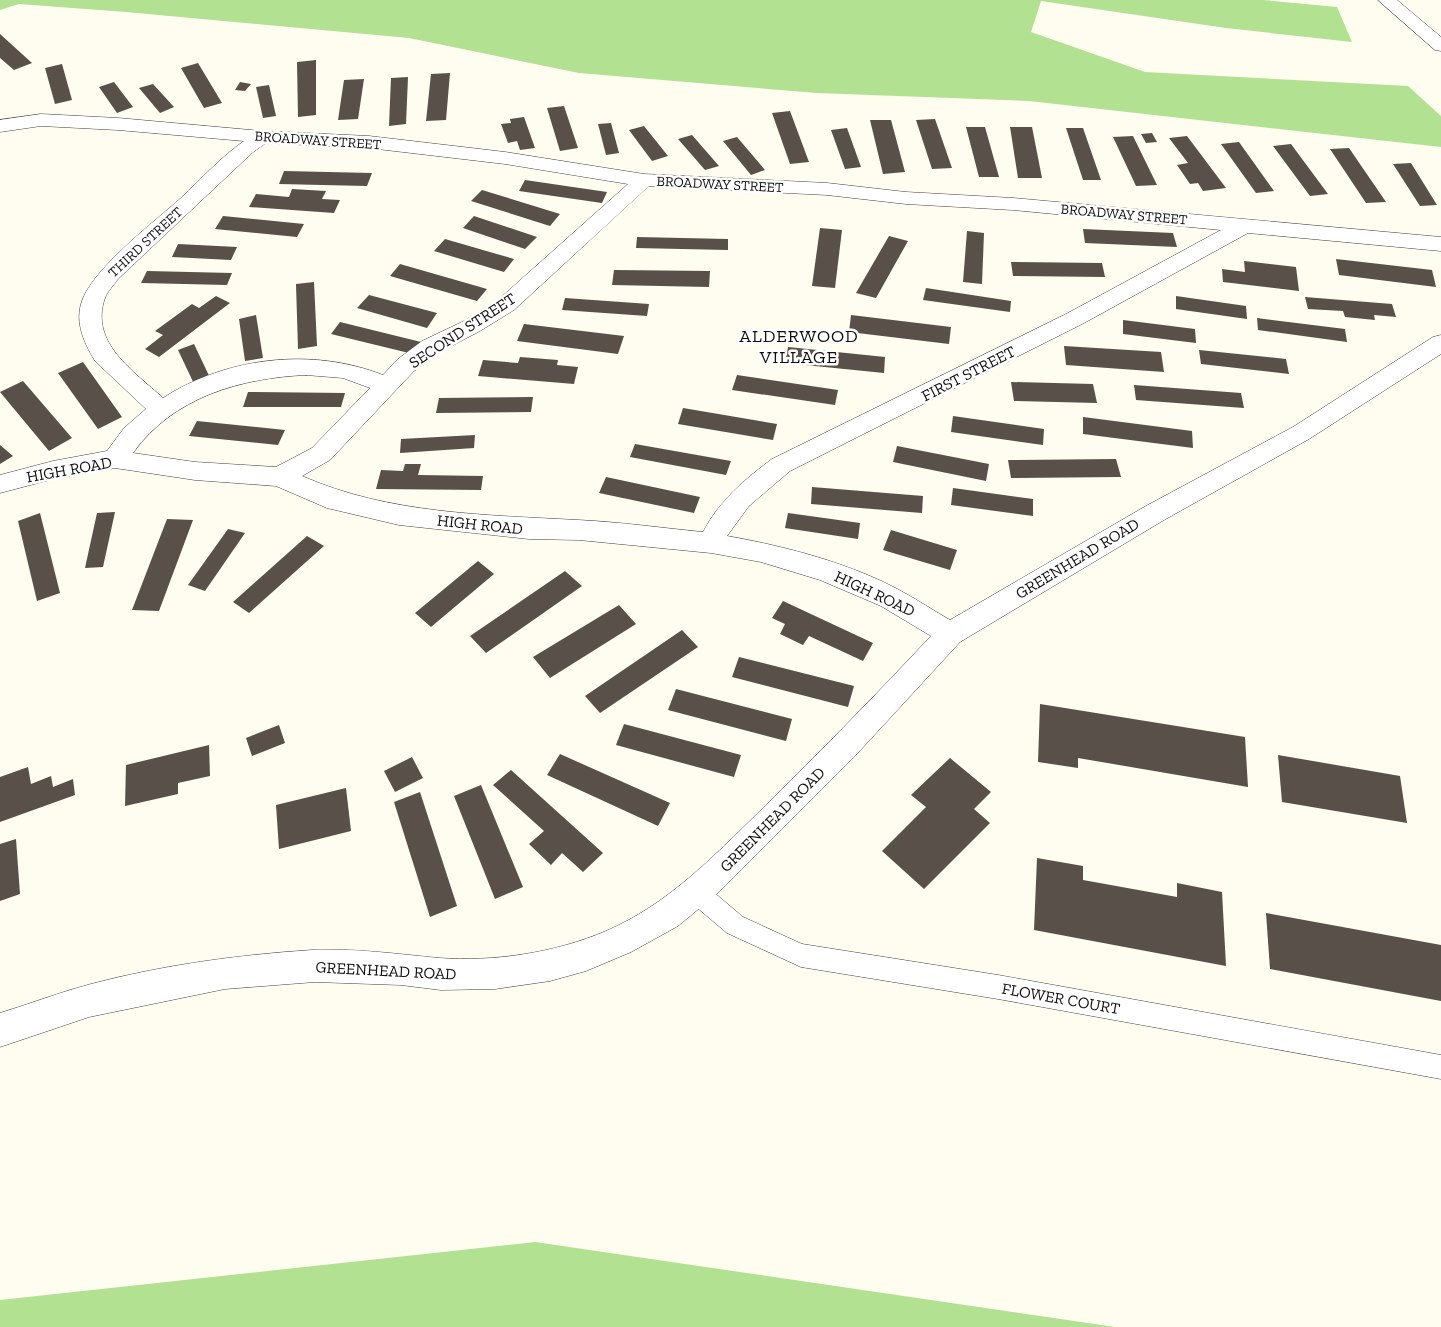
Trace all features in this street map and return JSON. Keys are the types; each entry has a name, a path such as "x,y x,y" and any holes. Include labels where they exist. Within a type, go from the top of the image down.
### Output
{"street":[{"path":"1387,0 1441,46"},
{"name":"BROADWAY STREET","path":"0,126 41,120 118,124 262,137 369,142 515,160 644,180 827,189 906,198 1013,204 1441,244"},
{"name":"THIRD STREET","path":"161,410 103,355 92,334 90,322 94,297 121,263 245,149 262,137"},
{"name":"SECOND STREET","path":"280,477 321,454 406,365 430,347 472,326 506,305 644,180"},
{"name":"FIRST STREET","path":"711,543 716,530 731,509 755,484 781,466 1076,318 1246,225"},
{"name":"GREENHEAD ROAD","path":"0,1030 89,1001 224,973 315,966 401,969 440,974 495,973 550,965 586,955 620,941 667,915 696,892 845,747 950,634 1155,512 1300,433 1441,343"},
{"path":"115,459 133,433 161,410 191,393 216,382 242,374 277,368 336,369 359,375 386,386"},
{"name":"HIGH ROAD","path":"0,484 53,470 115,459 195,471 280,477 327,498 400,515 529,529 579,530 711,543 783,557 844,577 890,598 950,634"}],"lane":[{"name":"FLOWER COURT","path":"696,892 735,925 801,955 998,987 1441,1067"}],"green space":[{"path":"0,0 1263,0 1337,7 1352,42 1226,28 1041,1 1031,32 1145,72 1408,86 1441,116 1441,147 1029,101 817,93 579,73 409,38 19,4 0,10"},
{"path":"535,1242 1115,1327 0,1327 0,1300"}],"building":[{"path":"0,34 32,63 14,70 0,58"},
{"path":"316,60 316,115 298,117 297,62"},
{"path":"198,63 222,103 204,108 181,68"},
{"path":"62,64 72,100 55,104 45,68"},
{"path":"450,73 446,120 426,121 431,74"},
{"path":"408,77 406,124 389,126 391,78"},
{"path":"364,79 358,119 338,120 344,80"},
{"path":"114,82 133,107 117,113 99,87"},
{"path":"240,82 251,84 245,91 235,90"},
{"path":"153,84 174,107 160,113 139,88"},
{"path":"269,85 276,116 263,118 256,87"},
{"path":"564,106 578,148 560,151 547,108"},
{"path":"790,111 809,162 790,164 772,113"},
{"path":"524,117 535,148 520,150 517,141 508,143 501,124 511,123 510,119"},
{"path":"935,119 952,168 932,169 916,120"},
{"path":"870,120 891,120 905,172 883,174"},
{"path":"611,123 619,153 606,155 598,124"},
{"path":"644,126 668,156 652,161 629,130"},
{"path":"966,127 985,127 999,177 979,177"},
{"path":"1010,127 1032,127 1042,178 1018,178"},
{"path":"847,128 861,167 845,169 831,130"},
{"path":"1066,128 1083,128 1101,180 1083,180"},
{"path":"1152,133 1157,142 1146,143 1141,134"},
{"path":"692,135 719,166 705,170 678,139"},
{"path":"1133,136 1157,185 1136,186 1113,137"},
{"path":"1187,136 1226,188 1203,191 1198,183 1190,184 1177,165 1188,163 1169,138"},
{"path":"737,137 765,170 751,175 723,141"},
{"path":"1239,142 1274,191 1256,193 1221,144"},
{"path":"1291,144 1328,194 1310,196 1273,146"},
{"path":"1349,148 1386,202 1366,203 1330,149"},
{"path":"1411,163 1437,205 1420,206 1393,164"},
{"path":"284,171 372,173 367,186 279,184"},
{"path":"525,180 607,192 602,203 519,191"},
{"path":"292,189 326,191 322,199 340,200 334,213 249,207 256,194 289,197"},
{"path":"482,190 560,214 550,226 471,201"},
{"path":"223,216 304,224 297,237 215,229"},
{"path":"474,216 537,237 525,249 463,228"},
{"path":"820,228 842,230 835,288 812,286"},
{"path":"1083,229 1173,233 1177,247 1085,243"},
{"path":"967,231 984,233 982,284 963,282"},
{"path":"889,236 908,241 876,298 856,293"},
{"path":"637,237 728,239 728,250 636,248"},
{"path":"445,239 514,259 504,272 434,251"},
{"path":"178,244 237,247 231,260 172,257"},
{"path":"1336,259 1432,270 1436,287 1339,275"},
{"path":"1244,261 1296,267 1299,291 1223,282 1222,269 1245,272"},
{"path":"1011,262 1102,263 1105,277 1013,276"},
{"path":"400,264 487,289 477,301 390,276"},
{"path":"614,270 710,271 709,287 612,285"},
{"path":"147,271 232,273 227,285 141,283"},
{"path":"314,282 317,346 298,349 296,284"},
{"path":"926,288 1011,301 1010,312 923,300"},
{"path":"369,295 437,313 427,328 357,308"},
{"path":"216,296 230,303 159,357 145,349 163,335 155,331 192,304 199,308"},
{"path":"1176,296 1246,306 1247,319 1176,309"},
{"path":"1305,297 1392,304 1396,317 1374,315 1375,320 1345,317 1343,311 1308,309"},
{"path":"565,298 649,304 647,316 562,310"},
{"path":"256,315 263,358 245,361 239,319"},
{"path":"851,315 951,327 949,344 849,332"},
{"path":"1257,318 1345,329 1347,342 1258,330"},
{"path":"1123,320 1195,329 1196,343 1123,334"},
{"path":"340,322 421,342 413,354 331,334"},
{"path":"524,324 624,336 618,354 517,341"},
{"path":"194,344 212,382 196,388 178,350"},
{"path":"1064,346 1161,352 1164,372 1066,365"},
{"path":"788,347 885,357 884,373 785,363"},
{"path":"1199,350 1286,359 1289,374 1201,364"},
{"path":"520,357 558,360 557,365 578,367 574,384 478,376 483,360 518,363"},
{"path":"83,362 122,417 98,429 58,373"},
{"path":"737,375 838,390 835,405 732,390"},
{"path":"23,381 72,438 49,451 0,392"},
{"path":"1011,382 1093,384 1097,403 1014,401"},
{"path":"1134,385 1241,393 1244,408 1136,400"},
{"path":"248,392 345,393 341,407 243,407"},
{"path":"533,397 531,412 436,413 439,398"},
{"path":"683,408 777,424 773,440 678,424"},
{"path":"953,416 1044,429 1043,445 951,432"},
{"path":"1083,417 1192,431 1193,448 1083,434"},
{"path":"197,421 285,430 278,445 189,436"},
{"path":"475,435 474,448 400,453 401,439"},
{"path":"635,444 731,461 726,475 630,457"},
{"path":"0,445 13,456 0,464"},
{"path":"897,446 989,464 986,481 893,462"},
{"path":"1116,459 1121,477 1011,478 1008,460"},
{"path":"405,464 421,464 418,475 483,476 481,490 376,489 381,470 403,471"},
{"path":"606,477 700,497 694,513 599,493"},
{"path":"812,487 923,496 922,513 811,504"},
{"path":"953,488 1033,499 1033,516 951,505"},
{"path":"115,512 103,567 85,568 97,513"},
{"path":"40,513 60,593 37,601 18,521"},
{"path":"788,513 860,523 858,539 785,528"},
{"path":"167,519 193,520 159,611 132,610"},
{"path":"228,529 245,533 205,591 188,585"},
{"path":"891,530 957,550 950,570 883,550"},
{"path":"307,536 324,546 249,613 233,602"},
{"path":"478,561 494,574 431,627 415,613"},
{"path":"565,571 582,586 486,653 470,636"},
{"path":"783,601 873,643 863,661 809,636 803,645 780,634 785,624 772,618"},
{"path":"619,605 636,624 550,678 533,657"},
{"path":"682,630 698,647 600,713 585,696"},
{"path":"739,657 854,686 848,707 732,677"},
{"path":"676,689 792,719 786,741 668,710"},
{"path":"1040,704 1245,737 1248,787 1078,758 1078,768 1038,762"},
{"path":"624,724 741,755 734,777 616,745"},
{"path":"279,725 285,743 252,756 246,738"},
{"path":"209,745 210,776 178,783 178,794 125,806 126,765"},
{"path":"560,754 670,803 658,826 547,775"},
{"path":"1278,755 1400,776 1407,823 1282,802"},
{"path":"412,757 423,778 395,792 384,771"},
{"path":"950,758 991,792 974,809 990,823 924,889 882,851 926,807 911,795"},
{"path":"28,767 31,784 51,776 53,787 73,779 75,795 0,822 0,777"},
{"path":"511,770 603,853 583,872 562,853 551,865 529,844 544,831 493,785"},
{"path":"481,785 523,887 495,899 454,796"},
{"path":"346,788 351,831 279,849 276,805"},
{"path":"420,792 457,906 430,917 394,802"},
{"path":"16,839 20,894 0,901 0,844"},
{"path":"1037,858 1083,866 1083,880 1177,897 1177,883 1222,892 1226,966 1034,930"},
{"path":"1266,913 1441,945 1441,1001 1270,969"}],"district":[{"name":"ALDERWOOD VILLAGE","path":"799,346"}]}
